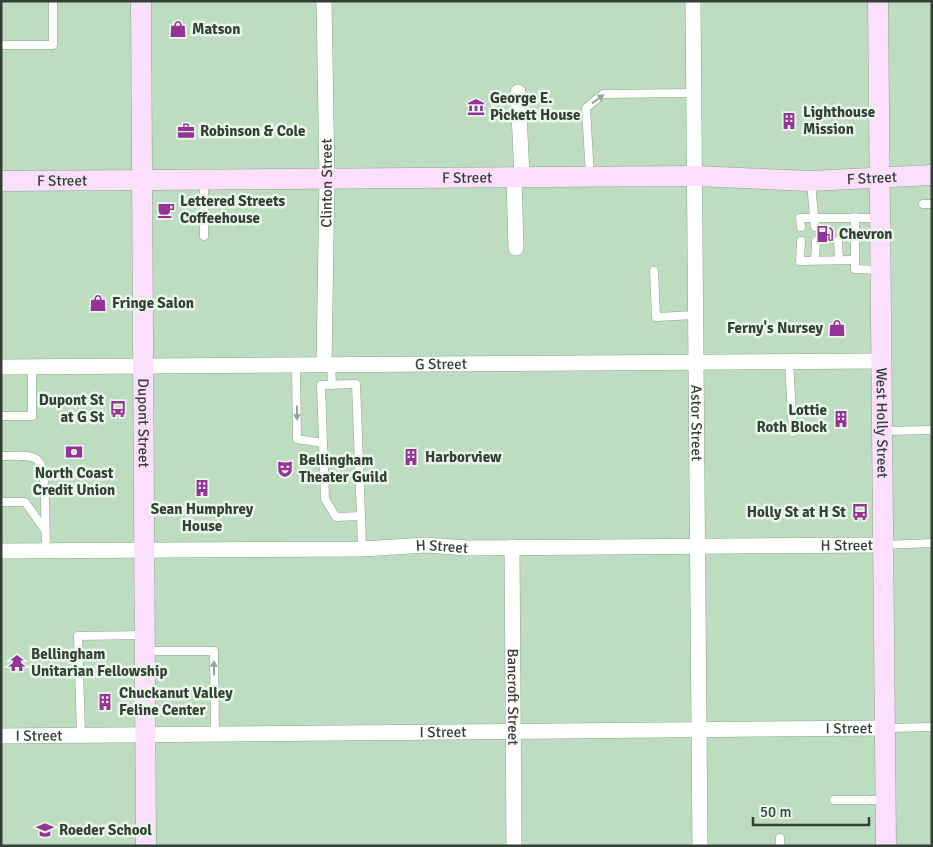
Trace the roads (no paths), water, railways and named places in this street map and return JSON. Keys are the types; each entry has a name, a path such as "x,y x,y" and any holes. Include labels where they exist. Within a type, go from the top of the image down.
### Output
{"street":[{"name":"Dupont Street","path":"141,1 146,846"},
{"name":"Clinton Street","path":"324,1 327,178 327,364"},
{"name":"Astor Street","path":"693,1 700,846"},
{"name":"West Holly Street","path":"878,1 886,846"},
{"path":"516,248 518,92"},
{"name":"F Street","path":"1,181 695,176 810,181 932,175"},
{"name":"G Street","path":"1,366 881,361"},
{"name":"H Street","path":"1,551 362,549 426,545 466,548 883,545"},
{"name":"Bancroft Street","path":"512,547 514,846"},
{"name":"I Street","path":"1,736 885,728"}],"lane":[{"path":"1,45 53,45 53,1"},
{"path":"590,177 586,108 602,94 694,93"},
{"path":"204,180 204,236"},
{"path":"810,181 815,227"},
{"path":"838,217 838,227"},
{"path":"855,217 855,269 880,270"},
{"path":"801,227 800,218 880,218"},
{"path":"801,240 800,261 854,260"},
{"path":"815,260 816,241"},
{"path":"838,241 839,260"},
{"path":"654,271 656,317 696,315"},
{"path":"789,361 793,432"},
{"path":"327,364 332,385"},
{"path":"296,365 297,439 323,443"},
{"path":"1,416 32,416 32,366"},
{"path":"361,516 336,517 324,499 321,385 356,384 361,516 362,549"},
{"path":"882,431 932,430"},
{"path":"1,456 28,456 36,458 44,468 44,482"},
{"path":"45,499 46,551"},
{"path":"1,502 25,502 45,530"},
{"path":"883,545 932,543"},
{"path":"81,735 78,636 214,651 215,734"},
{"path":"885,728 932,727"},
{"path":"834,800 885,800"}],"place":[{"name":"Matson","path":"178,29"},
{"name":"George E. Pickett House","path":"476,107"},
{"name":"Lighthouse Mission","path":"789,121"},
{"name":"Robinson & Cole","path":"186,131"},
{"name":"Lettered Streets Coffeehouse","path":"166,210"},
{"name":"Chevron","path":"825,234"},
{"name":"Fringe Salon","path":"98,303"},
{"name":"Ferny's Nursey","path":"837,328"},
{"name":"Dupont St at G St","path":"118,409"},
{"name":"Lottie Roth Block","path":"841,419"},
{"name":"North Coast Credit Union","path":"74,452"},
{"name":"Harborview","path":"411,457"},
{"name":"Bellingham Theater Guild","path":"285,469"},
{"name":"Sean Humphrey House","path":"202,488"},
{"name":"Holly St at H St","path":"860,512"},
{"name":"Bellingham Unitarian Fellowship","path":"17,663"},
{"name":"Chuckanut Valley Feline Center","path":"105,702"},
{"name":"Roeder School","path":"45,830"}]}
